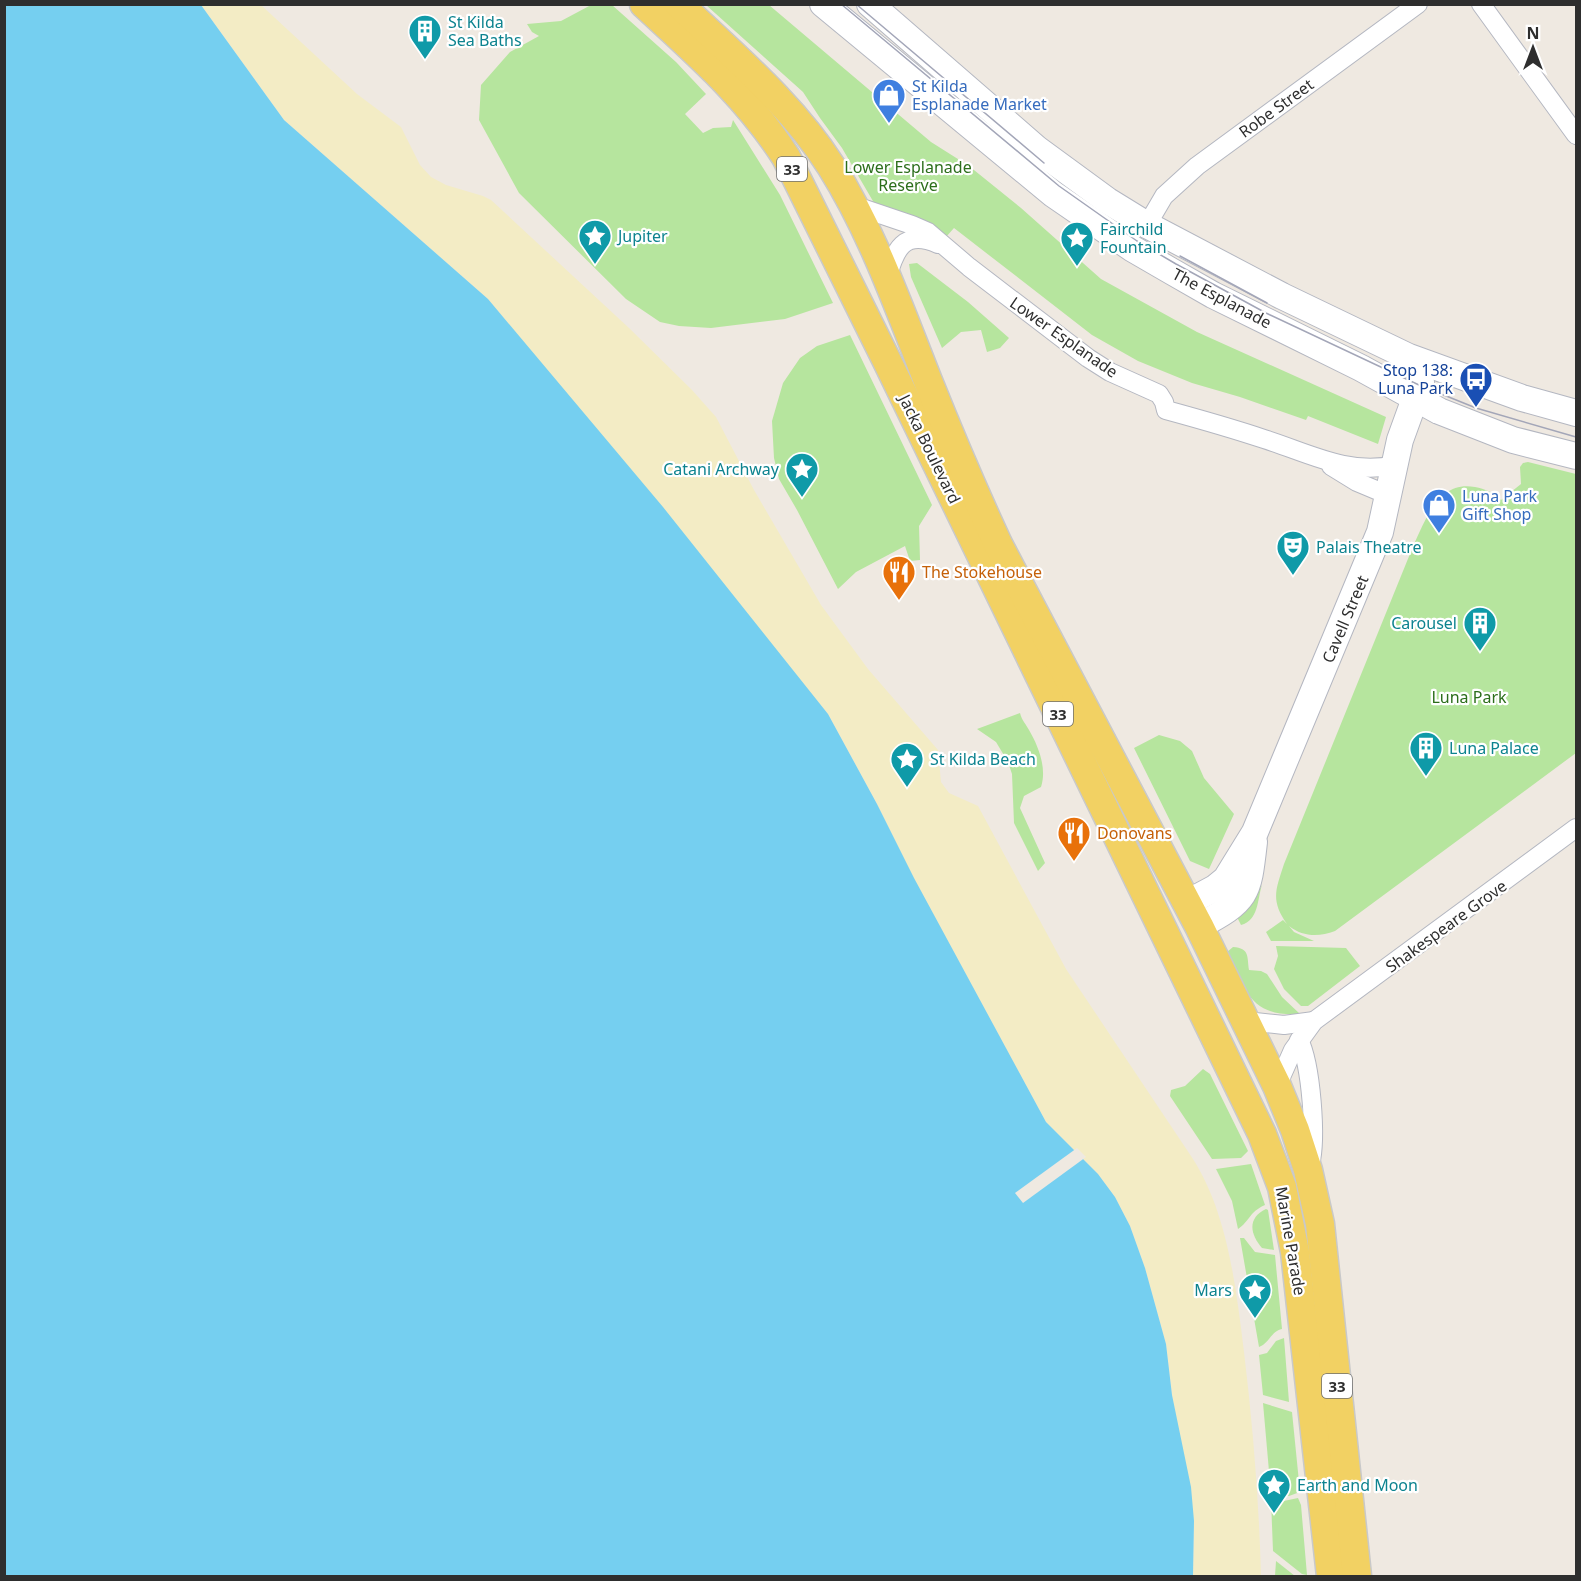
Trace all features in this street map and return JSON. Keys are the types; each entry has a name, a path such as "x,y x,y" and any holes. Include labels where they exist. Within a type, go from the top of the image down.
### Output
{"main road":[{"name":"Jacka Boulevard","path":"644,4 733,87 750,106 786,157 839,261 1163,931"},
{"name":"Jacka Boulevard","path":"679,4 751,71 796,119 830,165 853,205 876,252 965,470 998,544 1193,914"},
{"path":"825,233 853,205"},
{"path":"839,261 850,244 856,241 867,243 876,252"},
{"path":"1163,931 1193,914"},
{"name":"Marine Parade","path":"1193,914 1277,1086 1296,1130 1308,1170 1320,1224 1357,1576"},
{"name":"Marine Parade","path":"1163,931 1262,1134 1278,1172 1284,1194 1299,1286 1331,1576"}],"street":[{"name":"The Esplanade","path":"870,4 1037,149 1108,201 1147,225 1352,331 1428,365 1522,398 1576,413"},
{"name":"Robe Street","path":"1147,225 1164,196 1197,166 1418,4"},
{"path":"1481,4 1576,135"},
{"name":"The Esplanade","path":"830,6 1053,194 1133,249 1213,296 1361,368 1439,411 1478,428 1576,456"},
{"name":"Lower Esplanade","path":"853,205 928,232 1045,327 1088,358 1110,372 1159,394 1166,410 1268,440 1322,460 1365,467 1394,465"},
{"path":"1133,249 1147,225"},
{"name":"Lower Esplanade","path":"887,278 896,251 904,243 922,240 945,247"},
{"name":"Cavell Street","path":"1193,914 1226,911 1243,896 1249,883 1255,832 1374,549 1384,520 1394,465 1414,398 1428,365"},
{"name":"Lower Esplanade","path":"1322,460 1357,482 1388,495"},
{"name":"Shakespeare Grove","path":"1277,1086 1289,1057 1314,1022 1576,828"},
{"path":"1246,1022 1284,1025 1314,1022"},
{"name":"Marine Parade","path":"1299,1040 1305,1053 1313,1126 1314,1147 1308,1170"}],"green space":[{"path":"591,5 612,5 676,62 706,94 685,114 703,133 713,128 731,127 733,120 780,195 833,303 785,319 711,328 660,322 626,299 519,193 479,120 481,85 510,52 539,36 532,32 527,24 561,21"},
{"name":"Lower Esplanade Reserve","path":"706,5 769,5 931,142 969,166 1021,208 1101,279 1197,332 1386,417 1378,444 1308,416 1306,420 1192,383 1138,361 1092,335 954,228 946,237 877,208 842,148 803,92"},
{"path":"917,263 968,302 1009,338 1000,348 987,352 981,330 961,332 942,348 911,277 909,264"},
{"path":"850,335 932,505 919,526 920,560 910,561 905,546 856,572 838,589 779,479 774,458 772,421 783,383 800,358 817,346"},
{"name":"Luna Park","path":"1528,462 1576,474 1576,753 1335,931 1311,935 1294,930 1289,926 1294,932 1314,941 1271,941 1266,932 1283,920 1287,924 1276,901 1284,864 1414,544 1429,513 1443,495 1463,486 1486,490 1501,500 1521,484 1520,467 1523,463"},
{"path":"1020,713 1036,744 1043,773 1041,787 1024,796 1020,808 1045,863 1038,871 1014,823 1012,774 1008,762 996,742 977,729"},
{"path":"1159,735 1180,741 1192,751 1204,778 1234,814 1209,869 1190,861 1134,748"},
{"path":"1262,885 1254,914 1251,919 1241,925 1237,917 1256,896"},
{"path":"1276,946 1346,948 1360,966 1308,1006 1301,1006 1284,989 1274,969 1278,956"},
{"path":"1233,947 1245,951 1249,970 1267,974 1282,997 1300,1014 1270,1011 1252,999 1239,979 1227,952"},
{"path":"1203,1069 1210,1074 1248,1151 1241,1158 1212,1159 1170,1096 1171,1090 1185,1086"},
{"path":"1251,1164 1265,1205 1238,1229 1232,1201 1216,1169"},
{"path":"1266,1209 1274,1250 1262,1248 1252,1227 1256,1217"},
{"path":"1240,1238 1244,1238 1255,1252 1275,1255 1282,1329 1275,1332 1259,1347"},
{"path":"1284,1338 1289,1402 1263,1395 1259,1355 1267,1353 1276,1341"},
{"path":"1263,1403 1292,1412 1300,1492 1289,1496 1271,1494"},
{"path":"1298,1498 1301,1505 1307,1575 1302,1574 1273,1551 1271,1500 1279,1502"},
{"path":"1276,1561 1295,1576 1275,1576"}],"sand":[{"name":"St Kilda Beach","path":"201,5 261,5 357,94 401,127 420,165 431,177 446,185 491,200 629,328 716,417 754,490 821,605 868,669 938,750 941,782 949,793 978,806 1066,969 1205,1180 1215,1203 1229,1252 1238,1303 1253,1436 1261,1576 1193,1576 1194,1521 1172,1395 1166,1344 1145,1268 1130,1226 1115,1197 1098,1174 1046,1122 913,877 877,804 828,714 488,299 284,120"}],"water":[{"path":"5,5 201,5 284,120 488,299 663,507 828,714 1046,1122 1098,1174 1115,1197 1130,1226 1145,1268 1166,1344 1172,1395 1191,1487 1194,1521 1193,1576 5,1576"}],"pier":[{"path":"1077,1148 1086,1157 1023,1203 1015,1193"}],"tram line":[{"path":"841,4 1059,186 1137,241 1176,264 1266,313 1419,385 1476,408 1576,437"},
{"path":"856,4 1044,163"},
{"path":"1180,256 1267,303"}],"place":[{"name":"St Kilda Sea Baths","path":"425,60"},
{"name":"St Kilda Esplanade Market","path":"889,124"},
{"name":"Jupiter","path":"595,265"},
{"name":"Fairchild Fountain","path":"1077,267"},
{"name":"Stop 138: Luna Park","path":"1476,408"},
{"name":"Catani Archway","path":"802,498"},
{"name":"Luna Park Gift Shop","path":"1439,534"},
{"name":"Palais Theatre","path":"1293,576"},
{"name":"The Stokehouse","path":"899,601"},
{"name":"Carousel","path":"1480,652"},
{"name":"Luna Palace","path":"1426,777"},
{"name":"St Kilda Beach","path":"907,788"},
{"name":"Donovans","path":"1074,862"},
{"name":"Mars","path":"1255,1319"},
{"name":"Earth and Moon","path":"1274,1514"}]}
